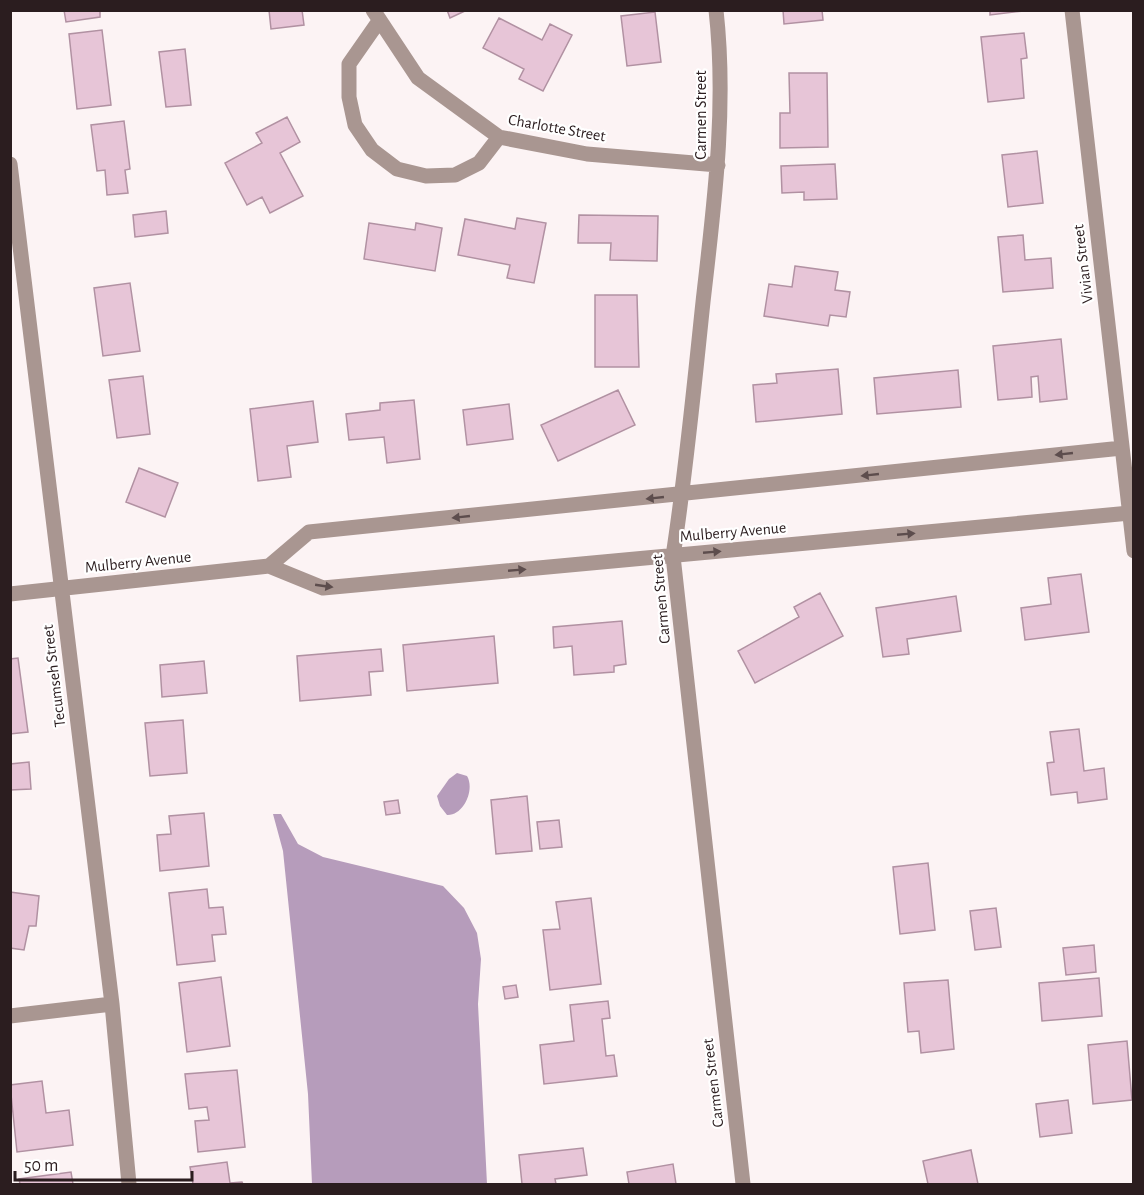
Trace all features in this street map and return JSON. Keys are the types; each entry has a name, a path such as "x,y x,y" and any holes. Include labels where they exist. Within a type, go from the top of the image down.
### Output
{"street":[{"name":"Carmen Street","path":"716,10 719,39 718,165 682,495 673,556 743,1185"},
{"name":"Vivian Street","path":"1072,10 1130,513"},
{"name":"Charlotte Street","path":"376,16 418,78 499,137 587,154 718,165"},
{"path":"376,16 350,64 349,97 355,125 372,150 397,169 426,176 455,175 479,163 499,137"},
{"name":"Tecumseh Street","path":"10,164 15,234 112,1004 129,1185"},
{"path":"269,566 309,532 1122,448"},
{"path":"1130,513 1134,551"},
{"name":"Mulberry Avenue","path":"10,594 269,566 323,588 1130,513"},
{"path":"10,1016 112,1004"}],"shaded area":[{"path":"457,773 467,776 469,794 463,807 447,815 440,806 437,796 449,779"},
{"path":"273,814 281,814 298,844 323,857 443,886 464,908 477,933 481,959 478,1004 487,1184 312,1184 308,1094 283,851"}],"building":[{"path":"64,10 100,10 100,17 66,22"},
{"path":"269,10 302,10 304,25 271,29"},
{"path":"447,10 467,10 450,18"},
{"path":"783,10 822,10 823,20 784,24"},
{"path":"990,10 1023,10 1023,11 990,15"},
{"path":"655,12 661,62 627,66 621,16"},
{"path":"499,18 542,40 550,24 572,35 543,91 519,79 524,69 483,48"},
{"path":"102,30 111,105 77,109 69,34"},
{"path":"1024,33 1027,58 1021,59 1024,98 988,102 981,37"},
{"path":"185,49 191,105 166,107 159,52"},
{"path":"789,73 827,73 828,147 780,148 780,113 790,113"},
{"path":"287,117 300,142 280,153 303,196 270,213 262,197 247,205 225,163 262,143 256,133"},
{"path":"124,121 130,169 125,170 128,193 107,195 105,170 97,171 91,125"},
{"path":"1037,151 1043,203 1008,207 1002,155"},
{"path":"835,164 837,199 804,200 804,192 782,193 781,166"},
{"path":"166,211 168,233 135,237 133,215"},
{"path":"579,215 658,216 657,261 610,260 611,243 578,243"},
{"path":"517,218 546,223 534,283 507,278 510,265 458,255 465,219 515,229"},
{"path":"369,223 415,230 416,223 442,228 435,271 364,259"},
{"path":"1023,235 1025,260 1051,258 1053,288 1003,292 998,237"},
{"path":"795,266 838,272 835,290 850,292 846,317 830,315 828,326 764,316 769,284 792,287"},
{"path":"130,283 140,351 103,356 94,288"},
{"path":"595,295 637,295 639,367 595,367"},
{"path":"1061,339 1067,399 1040,402 1038,376 1031,377 1032,397 998,400 993,346"},
{"path":"838,369 842,414 756,422 753,385 777,383 776,374"},
{"path":"958,370 961,407 877,414 874,378"},
{"path":"143,376 150,434 117,438 109,380"},
{"path":"618,390 635,425 558,461 541,425"},
{"path":"414,400 420,459 387,463 384,437 349,440 346,414 380,410 380,403"},
{"path":"313,401 318,442 287,446 291,477 258,481 250,409"},
{"path":"509,404 513,439 467,445 463,410"},
{"path":"139,468 178,483 165,517 126,502"},
{"path":"1081,574 1089,632 1025,640 1021,608 1051,604 1048,578"},
{"path":"820,593 843,636 755,683 738,651 799,617 794,607"},
{"path":"956,596 961,631 907,639 909,654 883,657 876,608"},
{"path":"622,621 626,664 614,666 614,672 574,675 572,646 554,648 553,627"},
{"path":"494,636 498,683 407,691 403,645"},
{"path":"381,649 383,671 369,672 371,695 300,701 297,656"},
{"path":"18,658 28,732 10,734 10,659"},
{"path":"204,661 207,693 162,697 160,665"},
{"path":"183,720 187,773 150,776 145,723"},
{"path":"1079,729 1084,771 1104,768 1107,799 1078,803 1077,792 1051,795 1047,763 1054,762 1050,732"},
{"path":"29,762 31,789 10,790 10,764"},
{"path":"527,796 532,851 496,854 491,800"},
{"path":"398,800 400,813 386,815 384,802"},
{"path":"204,813 209,866 160,871 157,835 171,834 169,816"},
{"path":"559,820 562,847 540,849 537,822"},
{"path":"928,863 935,930 900,934 893,867"},
{"path":"207,889 209,908 223,907 226,934 212,935 215,961 177,965 169,893"},
{"path":"10,892 39,896 36,926 29,926 24,950 10,948"},
{"path":"591,898 601,984 550,990 543,930 560,929 556,902"},
{"path":"996,908 1001,947 975,950 970,911"},
{"path":"1094,945 1096,972 1066,975 1063,948"},
{"path":"221,977 230,1046 187,1052 179,983"},
{"path":"1099,978 1102,1016 1042,1021 1039,983"},
{"path":"948,980 954,1049 921,1053 919,1031 908,1032 904,983"},
{"path":"516,985 518,997 505,999 503,987"},
{"path":"608,1001 610,1018 602,1019 606,1056 614,1055 617,1076 544,1084 540,1045 574,1041 570,1005"},
{"path":"1127,1041 1132,1100 1093,1104 1088,1045"},
{"path":"237,1070 245,1147 198,1152 195,1121 209,1120 207,1107 189,1109 185,1074"},
{"path":"42,1081 46,1113 69,1110 73,1145 17,1152 10,1085"},
{"path":"1068,1100 1072,1133 1040,1137 1036,1104"},
{"path":"583,1148 587,1175 555,1179 556,1184 522,1184 519,1155"},
{"path":"971,1150 978,1184 928,1184 923,1161"},
{"path":"227,1162 230,1183 242,1182 243,1184 193,1184 190,1167"},
{"path":"673,1164 676,1184 629,1184 627,1172"},
{"path":"71,1172 73,1184 20,1184 19,1179"}]}
